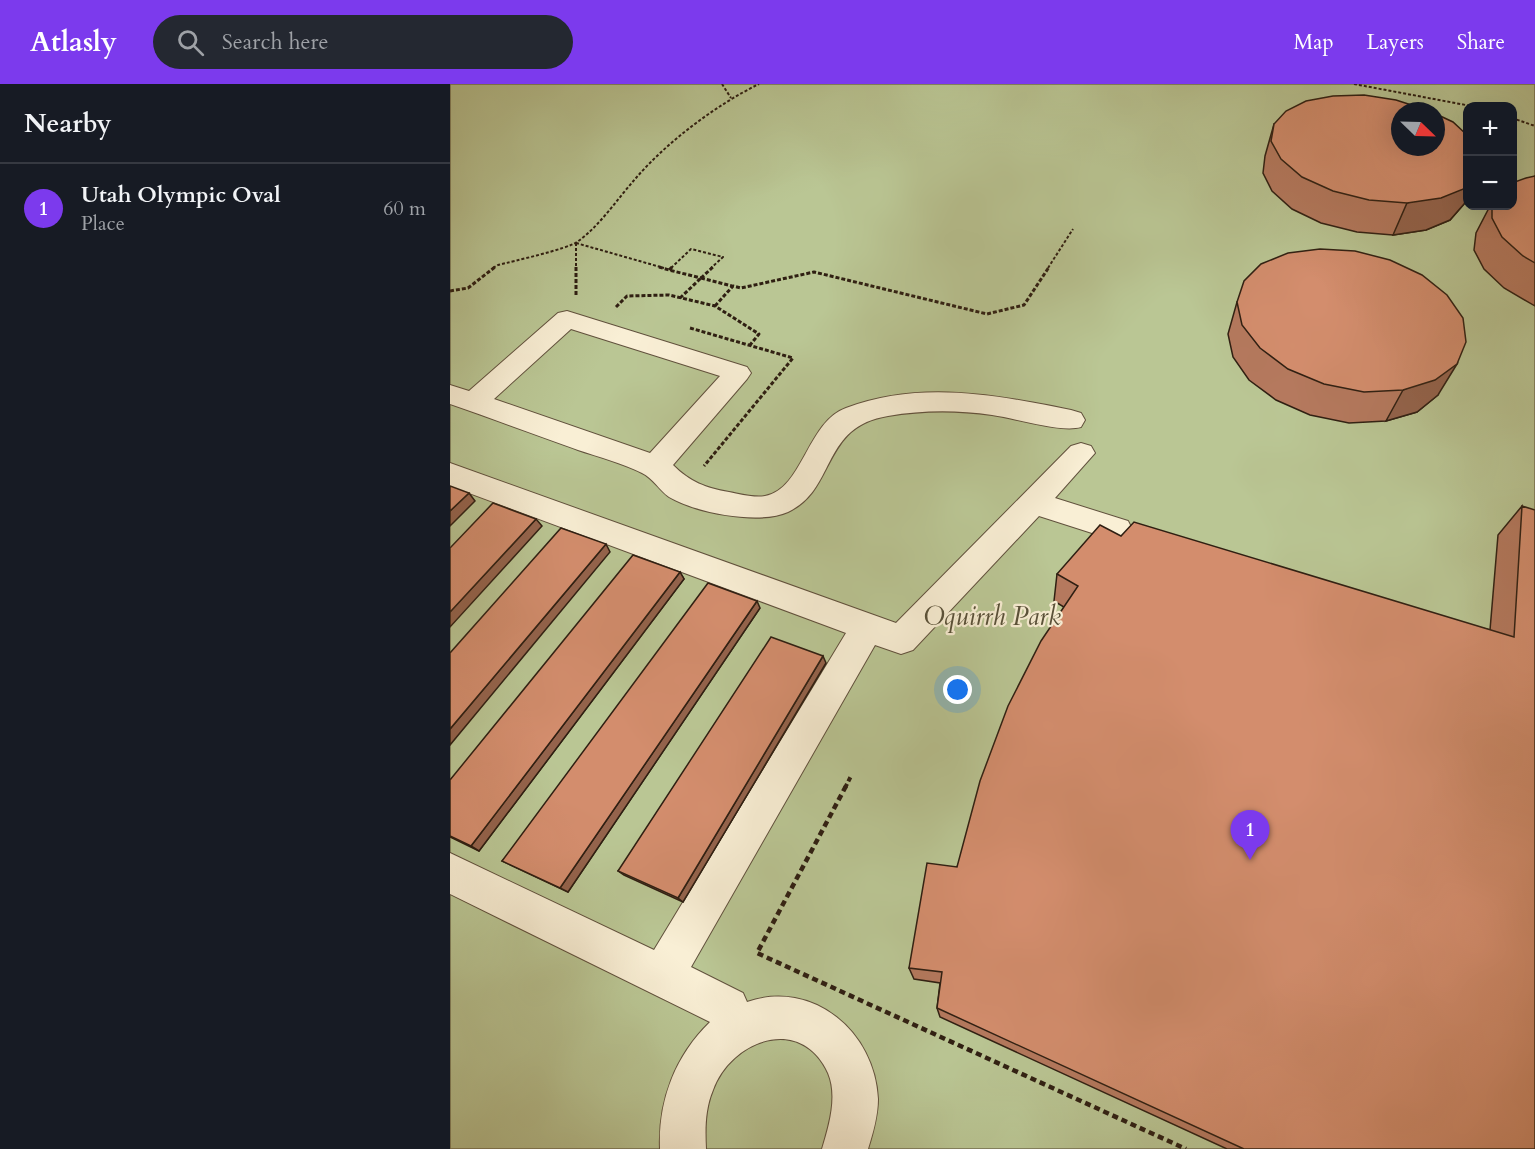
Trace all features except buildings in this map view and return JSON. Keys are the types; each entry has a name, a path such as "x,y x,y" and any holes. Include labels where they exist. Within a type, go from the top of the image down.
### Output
{"lane":[{"path":"462,398 567,319 738,373 655,466"},
{"path":"462,398 655,466 682,490 727,504 766,507 791,497 805,480 830,434 852,416 876,408 946,401 1020,409 1071,420"},
{"path":"450,474 901,640 1081,453"},
{"path":"1033,503 1117,529"},
{"path":"662,976 868,627"},
{"path":"450,873 728,1008 736,1030"},
{"path":"683,1149 681,1133 685,1102 696,1073 714,1049 736,1030 761,1019 788,1017 812,1024 832,1039 847,1062 854,1090 854,1122 846,1149"}],"path":[{"path":"722,84 730,98"},
{"path":"450,291 468,288 498,265 576,243 614,204 637,176 668,147 730,98 759,84"},
{"path":"1354,84 1463,104"},
{"path":"1517,120 1535,126"},
{"path":"576,243 741,288 814,272 987,314 1024,305 1073,229"},
{"path":"576,243 576,296"},
{"path":"669,270 691,249 723,257 680,298"},
{"path":"715,306 733,286"},
{"path":"616,307 627,296 669,295 715,306 759,334 750,345"},
{"path":"850,776 757,953 1186,1149"}],"green space":[{"name":"Oquirrh Park","path":"450,84 1535,84 1535,1149 450,1149"}],"place":[{"name":"Utah Olympic Oval","path":"1250,860"}]}
